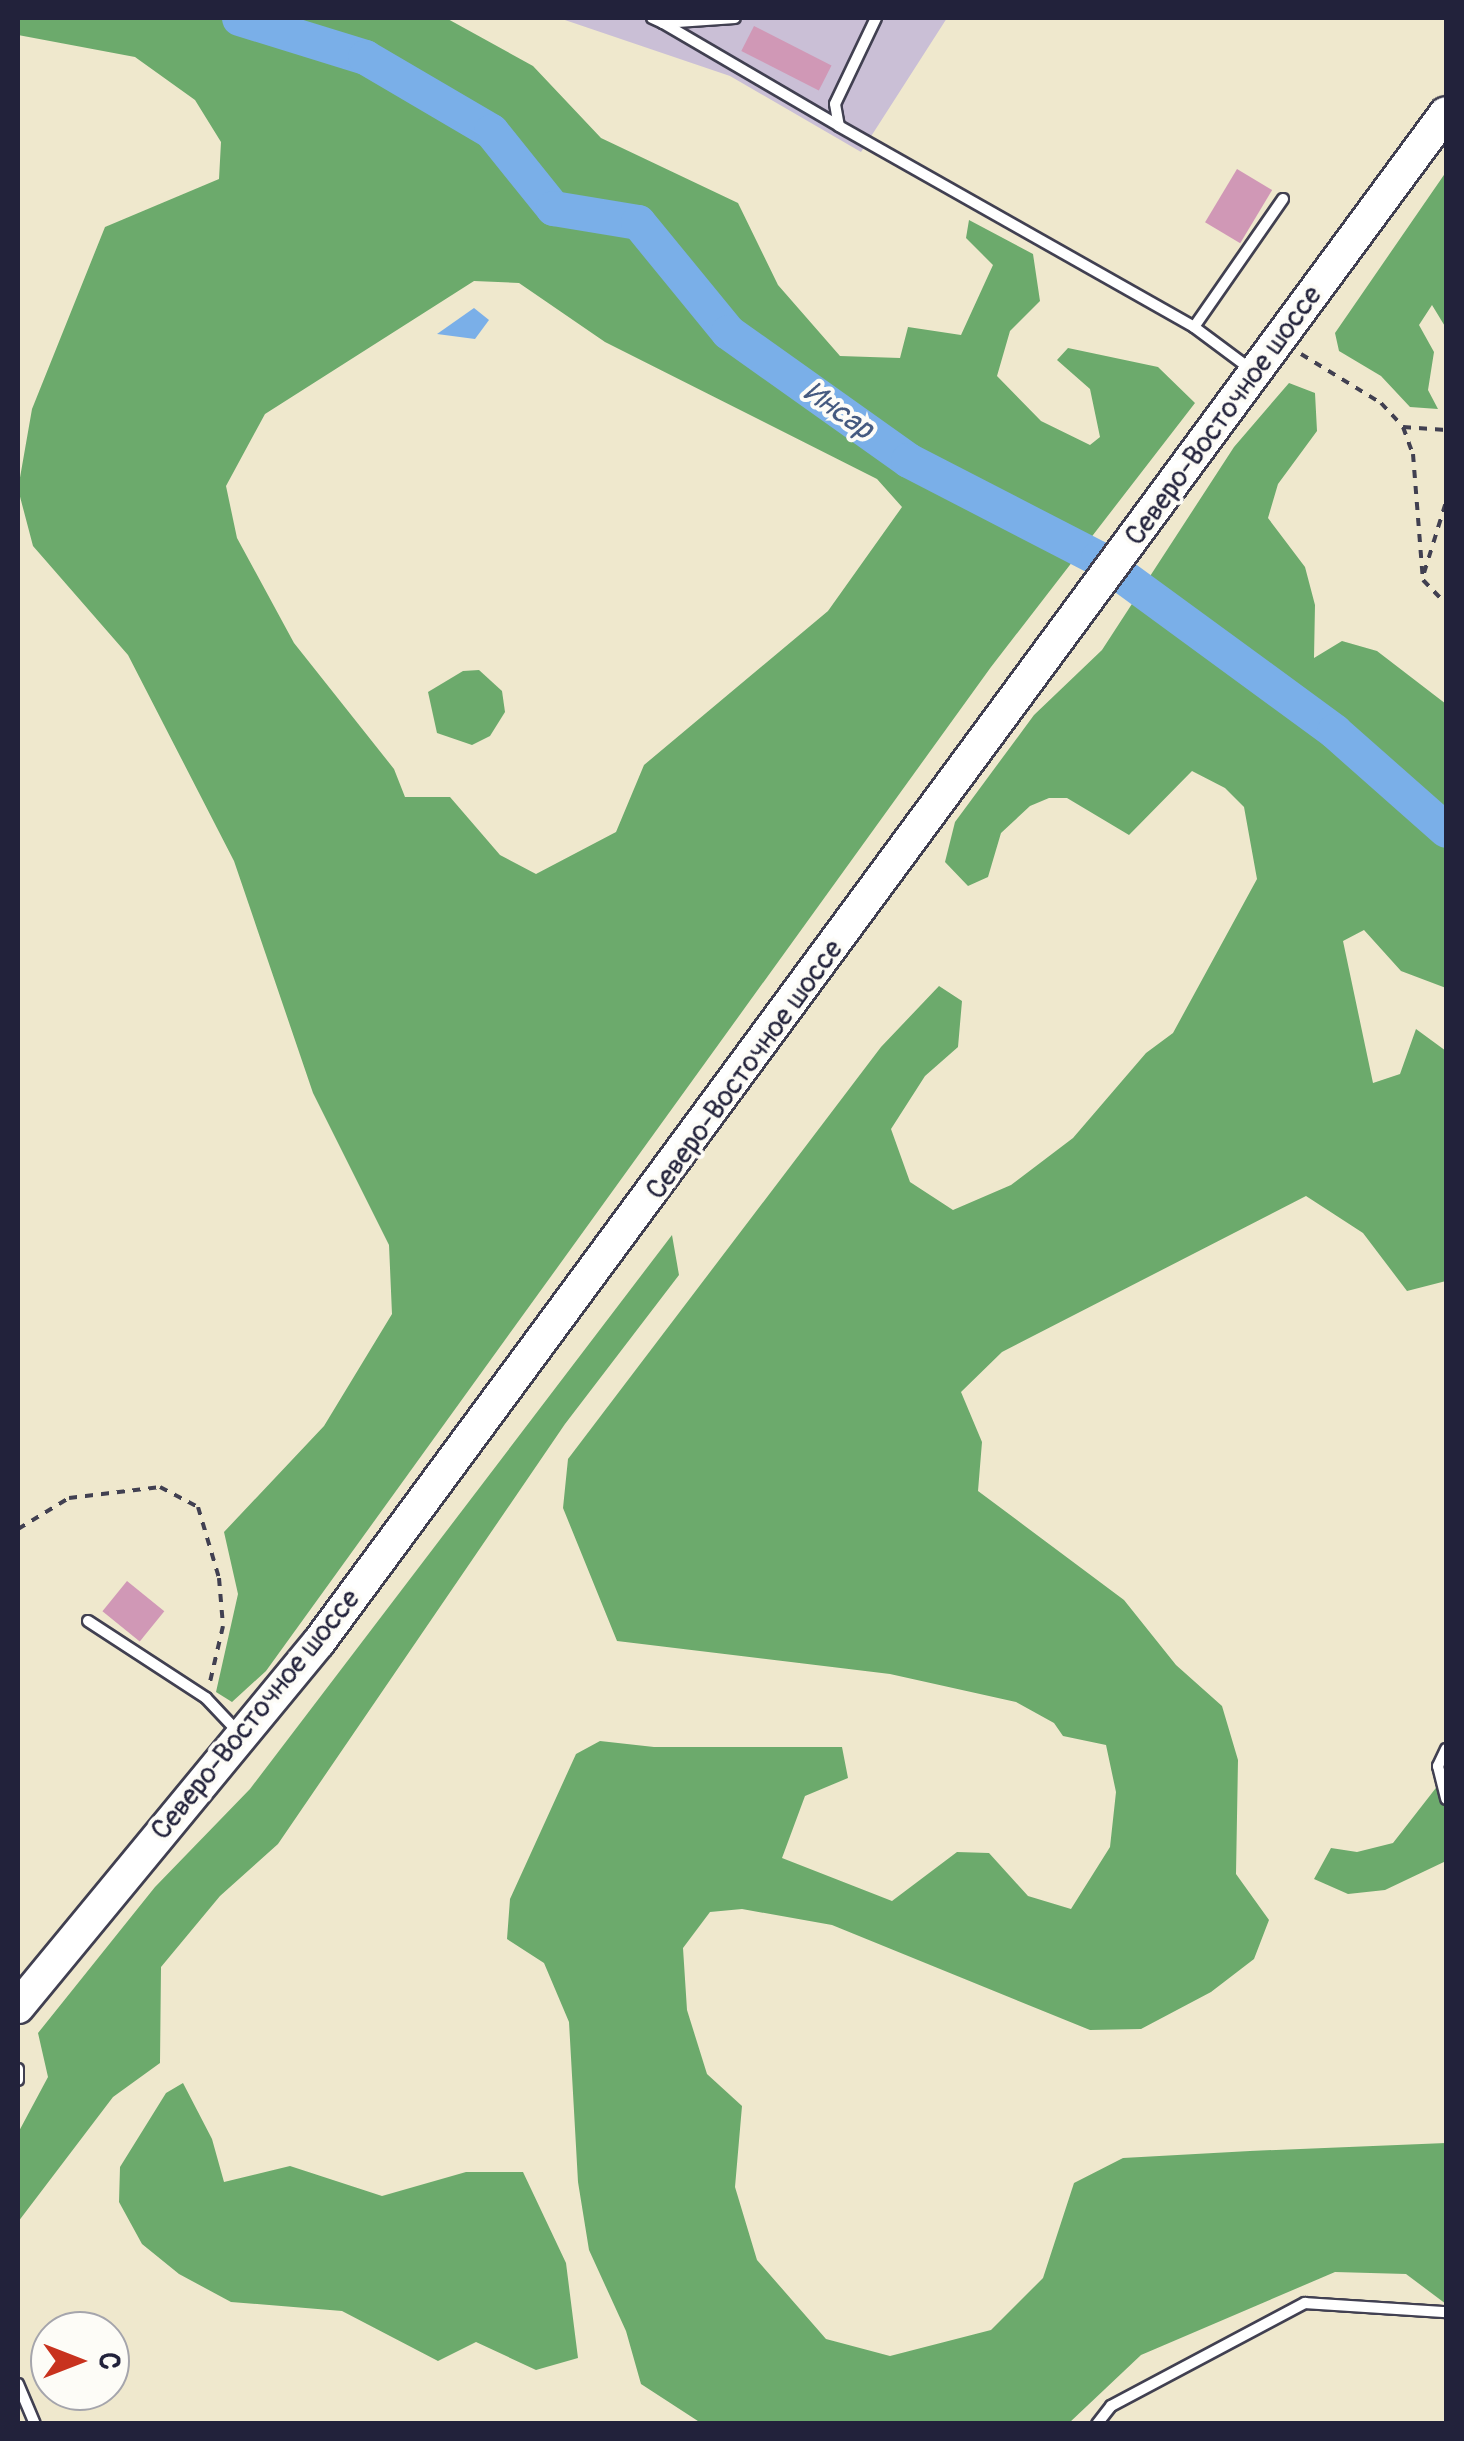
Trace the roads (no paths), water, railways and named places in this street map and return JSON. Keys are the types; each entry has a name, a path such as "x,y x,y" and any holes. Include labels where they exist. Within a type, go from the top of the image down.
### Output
{"main road":[{"name":"Северо-Восточное шоссе","path":"18,2007 319,1642 800,998 1446,112"}],"lane":[{"path":"657,20 736,18"},
{"path":"839,126 835,104 876,18"},
{"path":"657,20 1194,327 1256,373"},
{"path":"1194,327 1283,198"},
{"path":"88,1621 206,1698 242,1736"},
{"path":"1446,1749 1438,1766 1446,1799"},
{"path":"18,2068 18,2080"},
{"path":"1097,2424 1111,2406 1304,2302 1446,2312"},
{"path":"18,2384 36,2424"}],"water":[{"path":"474,308 489,320 475,339 437,334"}],"waterway":[{"name":"Инсар","path":"239,18 365,57 491,131 553,208 638,222 728,332 908,460 1098,558 1334,731 1446,830"}]}
